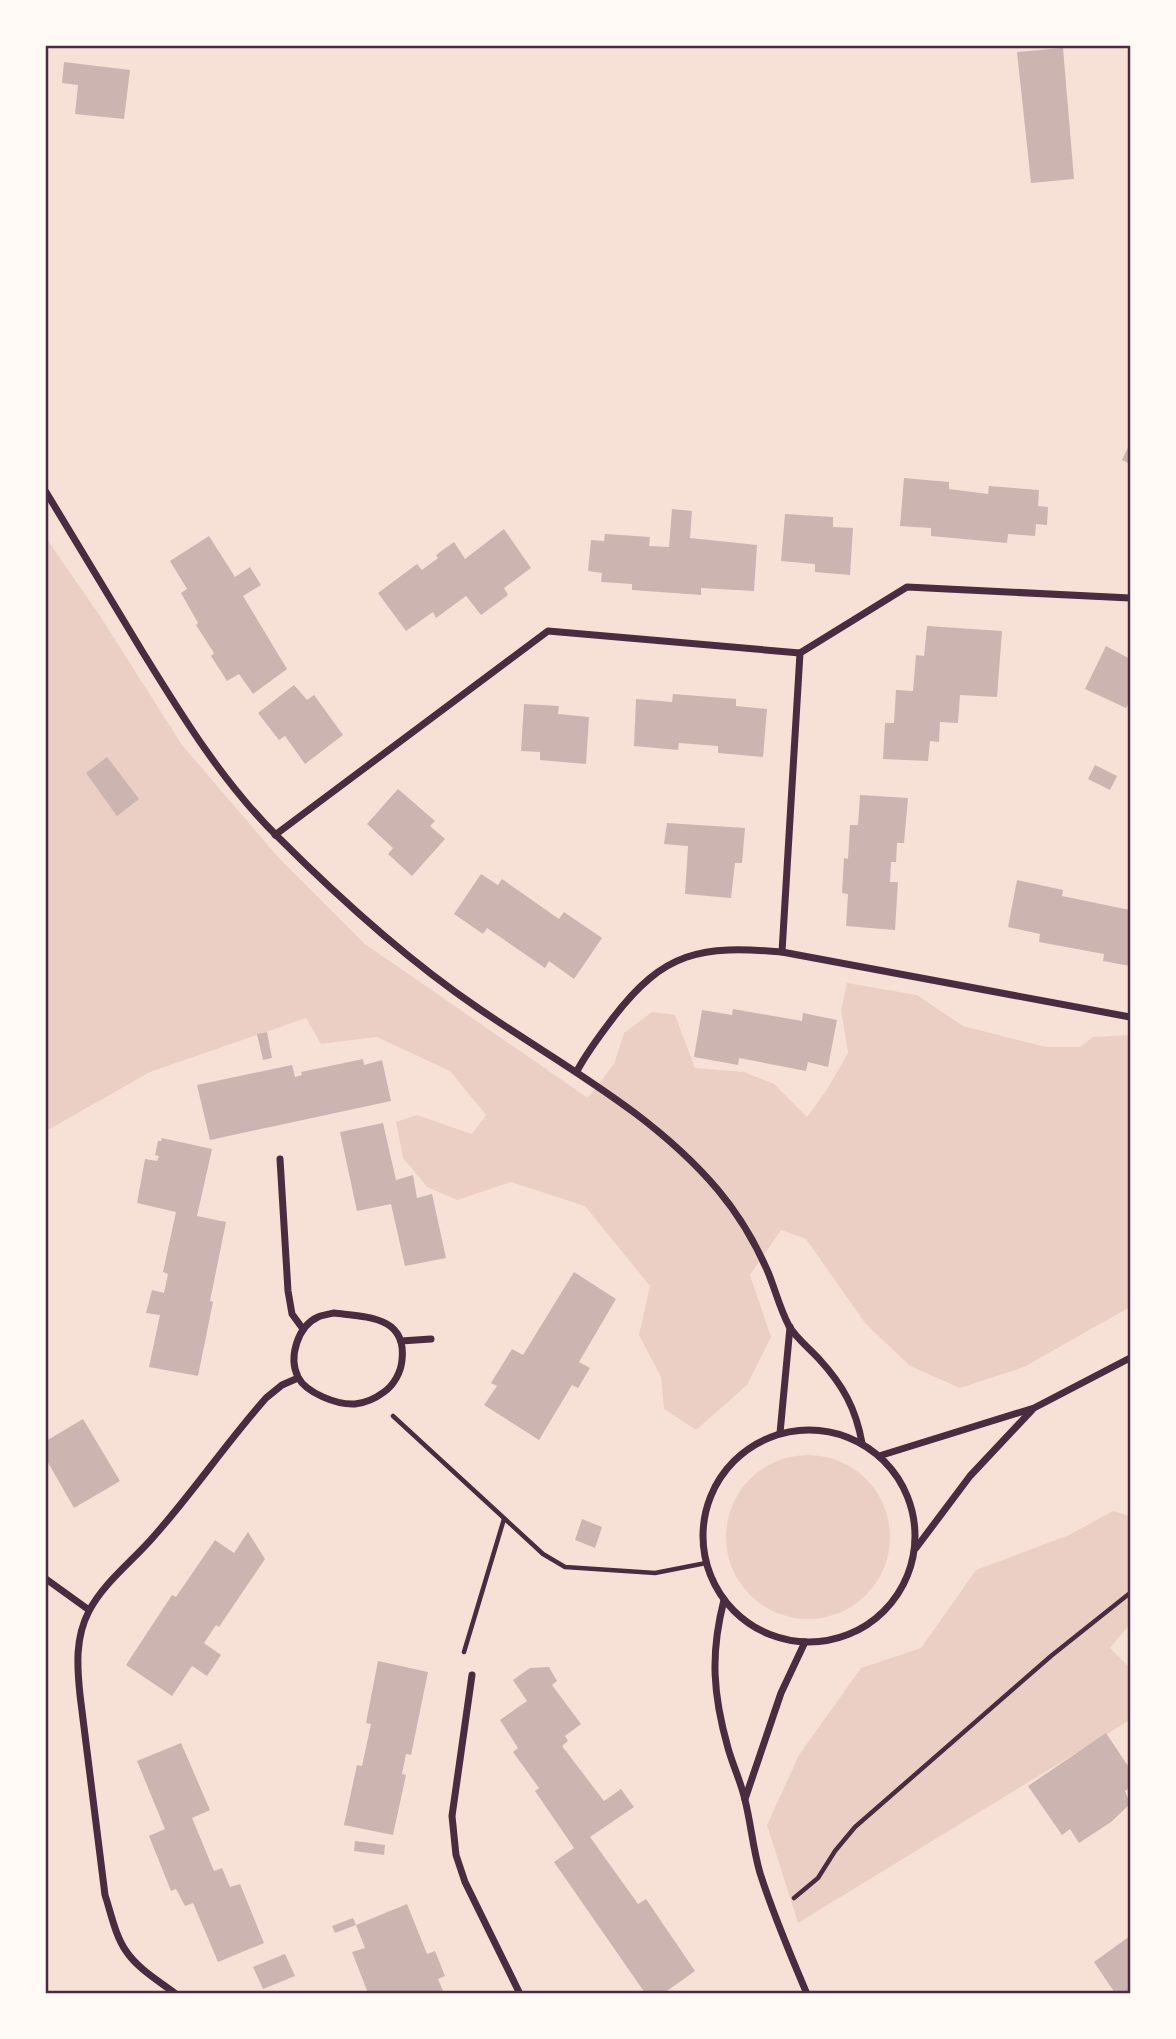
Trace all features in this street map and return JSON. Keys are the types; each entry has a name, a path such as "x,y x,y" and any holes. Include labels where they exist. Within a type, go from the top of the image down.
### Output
{"street":[{"path":"46,492 202,745 242,798 275,835 409,957 478,1008 577,1071 662,1134 691,1160 719,1191 758,1249 790,1328 824,1364 846,1395 857,1418 862,1443"},
{"path":"275,835 548,631 800,653 907,586 1130,598"},
{"path":"782,952 800,653"},
{"path":"577,1071 586,1054 646,979 676,960 722,950 782,952 1130,1017"},
{"path":"280,1159 288,1291 292,1314 303,1329"},
{"path":"334,1313 376,1319 394,1328 401,1341 400,1372 390,1388 374,1399 354,1404 331,1400 311,1390 298,1378 294,1359 303,1329 317,1317 334,1313"},
{"path":"780,1433 790,1328"},
{"path":"401,1341 431,1339"},
{"path":"879,1456 1034,1408 1130,1358"},
{"path":"176,1993 142,1968 125,1951 114,1927 105,1895 77,1664 79,1637 89,1610 103,1589 155,1536 266,1398 282,1385 298,1378"},
{"path":"915,1548 978,1467 1034,1408"},
{"path":"808,1429 836,1432 862,1443 879,1456 902,1482 914,1514 915,1548 909,1573 898,1596 881,1615 860,1630 837,1639 805,1642 787,1640 763,1632 741,1619 713,1583 706,1563 703,1540 704,1517 710,1494 722,1473 738,1456 758,1442 780,1433 808,1429"},
{"path":"46,1579 89,1610"},
{"path":"724,1600 716,1633 715,1690 729,1751 745,1799 759,1871 807,1993"},
{"path":"745,1799 781,1693 805,1642"},
{"path":"472,1675 452,1816 456,1855 465,1882 520,1993"}],"path":[{"path":"374,1399 543,1554 565,1567 655,1573 706,1563"},
{"path":"472,1675 463,1656 505,1519"},
{"path":"775,1914 818,1878 855,1827 1051,1656 1130,1593"}],"shaded area":[{"path":"46,538 100,616 182,745 279,858 365,944 588,1098 614,1064 624,1033 652,1012 675,1015 695,1068 744,1072 774,1084 807,1117 848,1053 841,1010 847,983 917,995 963,1026 1046,1047 1080,1047 1093,1037 1130,1035 1130,1307 1024,1367 960,1388 910,1366 865,1323 806,1239 781,1230 750,1275 771,1337 747,1385 696,1430 664,1409 661,1377 639,1335 650,1286 585,1206 511,1182 457,1200 427,1187 403,1158 396,1122 417,1115 472,1134 486,1115 450,1071 377,1037 321,1044 306,1018 150,1072 46,1131"},
{"path":"808,1455 839,1461 866,1479 884,1506 890,1537 884,1568 866,1595 839,1613 808,1619 777,1613 750,1595 732,1568 726,1537 732,1506 750,1479 777,1461"},
{"path":"1113,1511 1130,1516 1130,1624 1110,1648 1130,1668 1130,1720 798,1923 767,1825 799,1755 861,1668 921,1648 976,1570 1069,1535"}],"building":[{"path":"1063,48 1074,179 1031,183 1017,52"},
{"path":"64,62 130,70 124,119 75,114 78,85 62,83"},
{"path":"1130,443 1130,464 1122,460"},
{"path":"904,478 949,482 949,489 988,494 989,486 1039,490 1038,506 1048,507 1047,525 1036,524 1035,536 1008,534 1007,543 931,536 931,528 900,526"},
{"path":"672,509 692,511 690,538 757,545 754,591 701,588 701,595 632,590 632,584 601,582 602,573 588,571 591,540 604,541 605,534 650,537 649,546 669,547"},
{"path":"785,514 833,517 833,527 853,528 850,575 815,572 815,564 781,561"},
{"path":"504,529 531,568 504,588 508,595 481,615 466,596 436,618 433,612 406,631 378,593 417,564 422,570 454,542 465,559"},
{"path":"209,536 235,577 250,567 261,585 243,596 287,669 253,694 239,674 227,681 211,656 214,653 196,625 198,623 181,593 187,589 170,561"},
{"path":"927,626 1002,631 997,697 960,695 958,723 940,722 939,742 930,741 928,761 883,759 885,723 894,723 896,690 913,691 916,655 924,656"},
{"path":"1106,646 1130,659 1130,702 1126,708 1085,689"},
{"path":"294,685 307,700 314,695 343,735 305,764 285,736 279,740 258,713"},
{"path":"673,694 736,699 736,706 767,709 763,757 718,753 718,746 679,743 678,750 634,746 636,699 672,702"},
{"path":"524,704 559,706 558,714 589,717 586,764 540,760 540,752 521,751"},
{"path":"107,757 139,799 117,816 86,773"},
{"path":"1095,765 1117,776 1110,790 1088,779"},
{"path":"398,789 435,821 430,826 445,839 412,876 388,854 393,848 367,824"},
{"path":"860,795 908,798 904,843 897,843 896,862 891,862 890,882 898,882 895,930 846,926 848,894 842,893 844,858 848,859 850,825 858,825"},
{"path":"667,823 745,828 742,863 735,863 731,898 685,894 688,846 664,844"},
{"path":"481,874 498,885 502,879 559,919 564,912 602,938 574,979 549,961 545,968 487,928 483,934 454,914"},
{"path":"1017,880 1063,890 1062,896 1130,910 1130,966 1103,961 1104,954 1039,942 1040,934 1008,927"},
{"path":"733,1009 802,1021 803,1013 837,1020 828,1067 808,1062 806,1071 739,1058 738,1065 694,1057 702,1010 732,1015"},
{"path":"267,1032 272,1058 263,1060 257,1034"},
{"path":"363,1059 364,1065 382,1060 391,1101 210,1140 197,1085 292,1065 295,1077 302,1075 301,1072"},
{"path":"383,1123 396,1180 413,1175 417,1198 432,1194 446,1258 405,1266 391,1204 357,1211 340,1132"},
{"path":"162,1138 212,1149 197,1216 226,1222 198,1376 149,1367 160,1315 146,1313 152,1290 164,1293 168,1274 163,1272 176,1212 137,1203 145,1159 157,1161 159,1156 155,1155 158,1141"},
{"path":"574,1272 616,1299 579,1362 590,1368 578,1388 572,1385 539,1440 484,1405 497,1386 491,1383 512,1349 523,1355"},
{"path":"83,1419 120,1481 74,1508 46,1459 46,1441"},
{"path":"582,1519 602,1527 595,1548 575,1540"},
{"path":"248,1532 265,1559 219,1627 216,1625 204,1643 221,1655 207,1676 192,1666 172,1696 126,1665 172,1595 176,1597 215,1540 234,1553"},
{"path":"378,1661 428,1672 411,1755 406,1754 402,1774 406,1775 393,1835 344,1825 357,1765 362,1766 371,1724 366,1723"},
{"path":"549,1667 557,1681 552,1685 581,1724 565,1736 568,1741 562,1746 604,1801 621,1789 634,1807 590,1837 638,1904 646,1899 695,1971 664,1993 645,1993 554,1862 574,1848 535,1791 539,1788 513,1752 518,1748 500,1720 527,1701 513,1680 530,1668"},
{"path":"1106,1733 1130,1769 1130,1787 1125,1791 1130,1804 1111,1822 1079,1843 1070,1829 1062,1835 1028,1786"},
{"path":"181,1743 210,1810 192,1818 214,1871 222,1868 230,1887 240,1884 264,1943 218,1962 193,1903 185,1906 176,1889 171,1891 149,1836 165,1829 137,1761"},
{"path":"355,1841 385,1845 384,1855 354,1851"},
{"path":"407,1904 427,1954 435,1951 445,1976 438,1979 444,1993 368,1993 352,1952 365,1948 356,1925"},
{"path":"353,1918 356,1925 335,1933 332,1926"},
{"path":"1130,1936 1130,1993 1115,1993 1094,1962"},
{"path":"285,1954 295,1976 263,1989 253,1967"}]}
